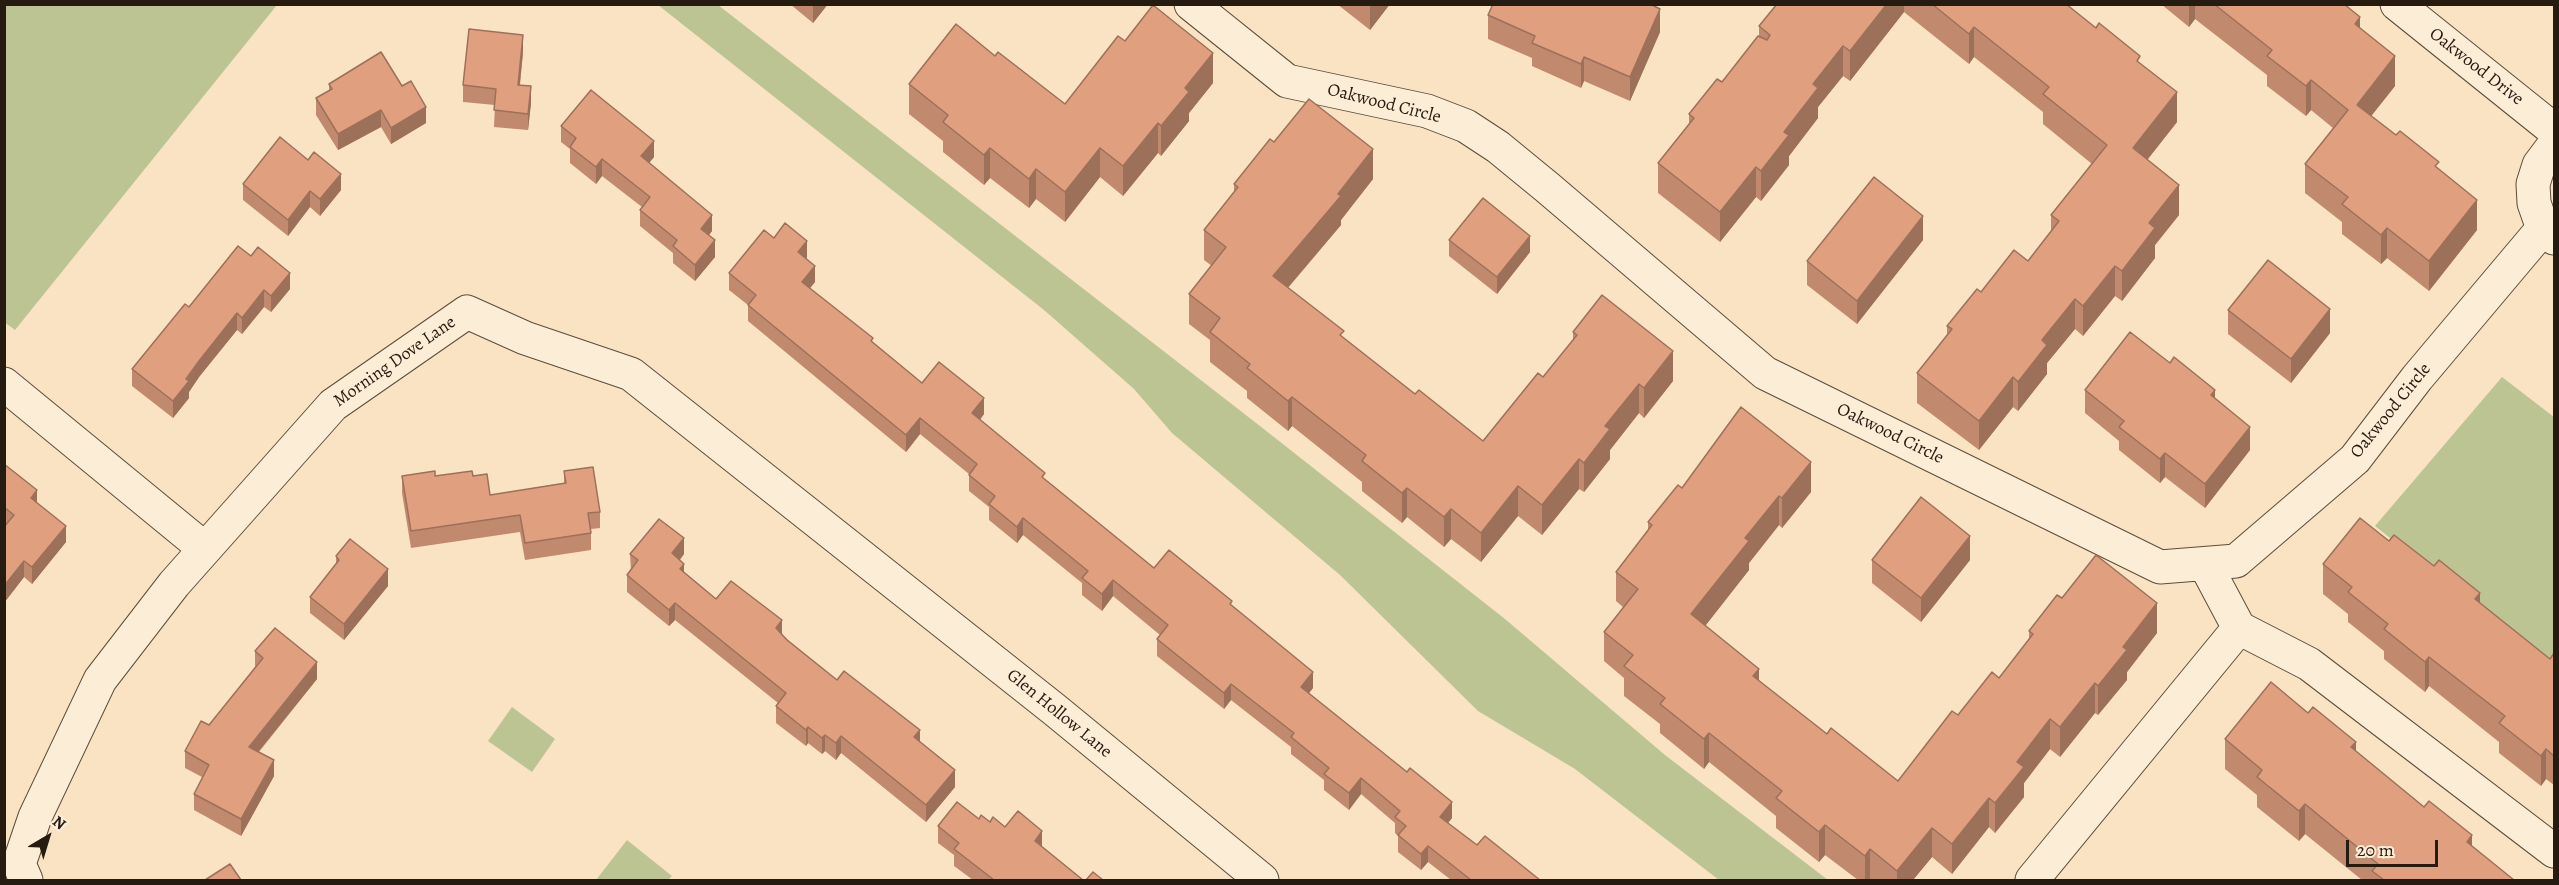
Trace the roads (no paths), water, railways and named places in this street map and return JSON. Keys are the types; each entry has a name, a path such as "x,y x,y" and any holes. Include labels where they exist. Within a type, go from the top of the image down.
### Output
{"street":[{"name":"Oakwood Circle","path":"1191,4 1287,81 1427,111 1466,126 1523,168 1765,373 2160,567 2236,561 2355,459 2417,378 2550,232 2534,204 2533,184 2539,165 2554,145"},
{"name":"Oakwood Drive","path":"2397,4 2554,130"},
{"name":"Morning Dove Lane","path":"26,880 19,864 35,817 100,680 174,584 333,405 467,312 525,338 631,374 853,550"},
{"path":"4,384 205,549"},
{"name":"Glen Hollow Lane","path":"853,550 1055,710 1262,880"},
{"path":"2205,564 2239,628 2309,664 2554,851"},
{"path":"2032,880 2239,628"}]}
